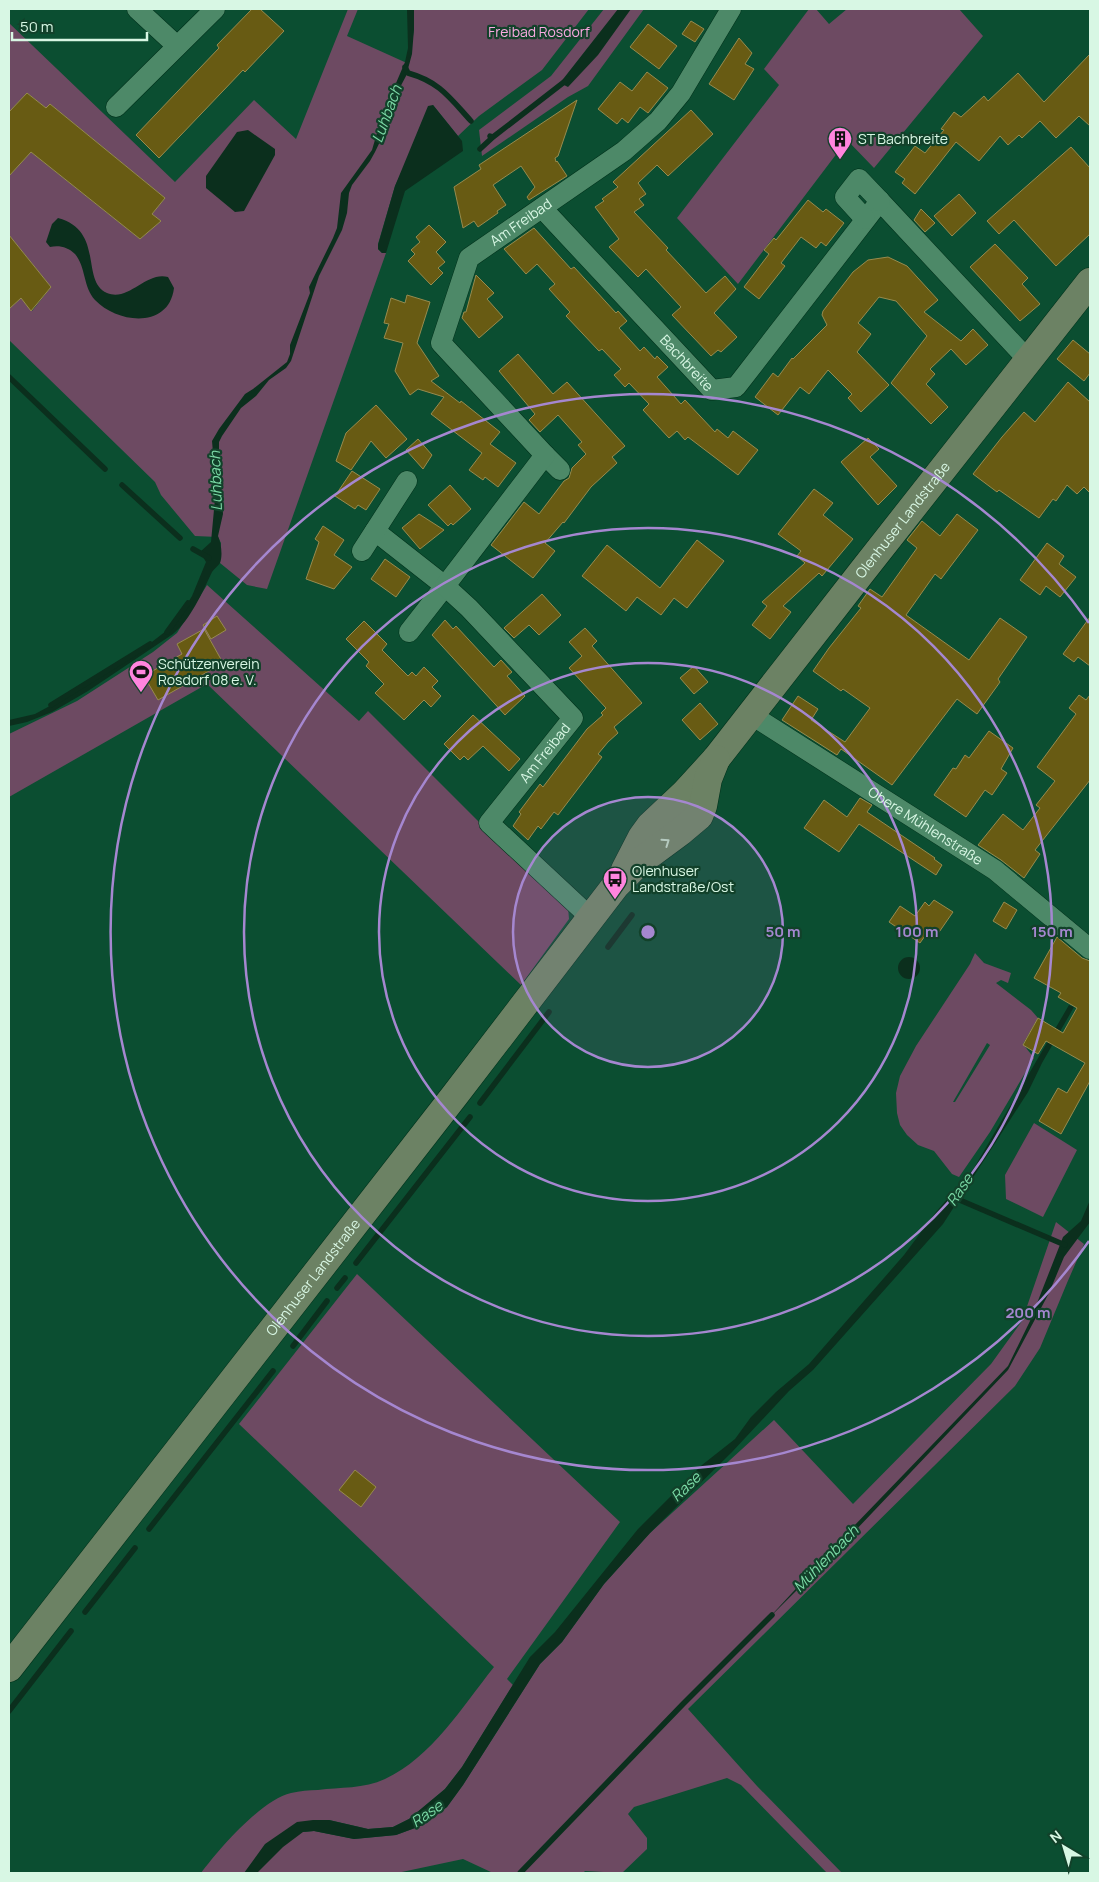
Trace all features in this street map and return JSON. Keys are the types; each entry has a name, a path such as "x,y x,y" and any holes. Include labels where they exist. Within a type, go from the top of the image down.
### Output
{"street":[{"path":"137,9 177,46"},
{"path":"116,107 215,9"},
{"name":"Am Freibad","path":"560,470 441,343 469,258 624,150 658,121 681,93 731,9"},
{"path":"865,219 845,197 859,179 1029,361"},
{"name":"Bachbreite","path":"542,208 712,390 736,386 880,201"},
{"name":"Olenhuser Landstraße","path":"9,1668 591,918 616,885 650,826 685,794 716,759 1090,282"},
{"path":"409,632 546,455"},
{"path":"362,551 407,481"},
{"name":"Am Freibad","path":"375,531 445,586 469,608 573,718 489,822 591,918"},
{"name":"Obere Mühlenstraße","path":"750,714 995,870 1090,949"}],"green space":[{"name":"Freibad Rosdorf","path":"348,9 358,9 347,36 409,64 414,29 414,9 589,9 542,70 479,116 458,136 433,105 395,186 378,244 378,249 382,253 386,253 267,589 247,585 220,563 221,543 218,537 195,536 161,495 155,482 9,340 9,309 21,298 32,311 51,287 9,235 9,176 31,152 140,239 161,221 152,214 165,198 50,104 46,108 27,93 9,112 9,23 175,182 254,100 296,139"},
{"path":"604,9 644,9 588,86 568,97 482,156 479,130 551,76"},
{"path":"809,9 816,9 829,24 847,9 959,9 983,36 874,168 847,140 738,284 677,218 779,85 764,69"},
{"path":"207,585 359,721 368,711 479,822 568,907 569,919 521,985 207,684 9,797 9,734 77,701 153,652 177,633"},
{"path":"975,953 984,963 1011,973 1008,983 1001,980 996,983 1031,1010 1038,1018 1023,1044 1034,1058 990,1132 959,1177 952,1174 934,1151 918,1145 907,1135 900,1125 896,1093 900,1076 916,1046 970,964","holes":["987,1043 990,1045 955,1102 953,1102"]},
{"path":"1034,1123 1077,1150 1043,1217 1006,1199 1005,1175"},
{"path":"1056,1222 1084,1244 1040,1348 1015,1386 688,1709 757,1786 842,1873 827,1873 741,1785 727,1778 634,1807 628,1814 647,1838 647,1849 622,1873 585,1871 583,1873 493,1873 463,1859 397,1873 201,1873 218,1851 254,1815 279,1797 301,1791 369,1785 402,1770 445,1730 494,1667 239,1424 357,1274 620,1522 507,1679 513,1685 462,1767 445,1789 409,1819 393,1827 368,1829 329,1820 303,1832 314,1831 354,1839 396,1835 423,1825 447,1807 540,1664 562,1642 604,1584 650,1533 774,1420 853,1504 991,1364 1022,1321"}],"water":[{"path":"407,9 414,9 414,29 412,54 406,76 387,112 387,127 375,152 352,185 342,230 319,276 291,361 286,368 269,380 256,396 241,408 219,442 223,514 218,536 221,549 220,563 212,572 191,613 173,634 88,691 52,712 27,722 9,726 9,720 35,714 81,689 139,652 176,622 192,596 206,562 200,552 211,542 216,488 212,441 245,394 287,362 290,354 290,345 310,293 309,287 337,228 341,193 372,150 382,116 405,62 408,48"},
{"path":"618,9 631,9 598,55 568,87 560,83"},
{"path":"433,105 462,141 463,151 405,191 386,253 382,253 378,249 378,245 395,186 428,106"},
{"path":"248,130 275,149 275,155 244,211 235,212 206,188 206,176 237,132"},
{"path":"58,218 72,224 82,234 87,244 95,278 99,287 107,293 115,295 123,293 152,278 168,277 174,288 170,301 163,311 153,316 129,318 116,314 95,300 88,289 79,259 75,254 63,247 50,247 46,242 52,224"},
{"path":"909,957 917,960 920,968 917,976 909,979 901,976 898,968 901,960"},
{"name":"Rase","path":"1069,1005 1074,1007 1028,1092 943,1224 813,1370 789,1391 732,1452 650,1533 604,1584 562,1642 540,1664 447,1807 423,1825 396,1835 354,1839 314,1831 303,1832 283,1847 257,1873 244,1873 265,1844 297,1822 329,1820 368,1829 393,1827 409,1819 445,1789 462,1767 530,1657 555,1632 638,1529 702,1465 735,1439 751,1417 776,1392 809,1364 904,1255 936,1212 974,1168"},
{"path":"1090,1200 1090,1222 1064,1257 1049,1293 1008,1370 834,1553 767,1620 853,1527 1008,1366 1030,1321 1063,1237 1081,1221"}],"building":[{"path":"252,9 260,9 284,31 245,72 243,70 159,158 136,135 219,48 217,45"},
{"path":"691,21 704,29 695,42 682,34"},
{"path":"648,24 677,46 659,69 630,47"},
{"path":"739,38 752,53 745,64 754,69 734,100 709,84"},
{"path":"1090,54 1090,126 1079,116 1056,138 1040,121 1022,138 1019,135 1008,145 1000,136 979,161 956,142 915,194 902,183 905,179 895,172 915,146 925,153 944,130 941,129 954,112 961,117 984,96 988,101 1018,73 1044,102"},
{"path":"647,72 668,88 648,113 640,107 628,123 622,118 617,124 598,109 620,82 632,91"},
{"path":"27,93 46,108 50,104 165,198 152,214 161,221 140,239 31,152 9,176 9,112"},
{"path":"577,100 558,156 555,158 567,176 529,200 527,197 535,187 521,166 493,185 506,205 478,227 474,221 463,228 454,187 481,169 479,165"},
{"path":"691,110 713,134 668,176 657,165 638,183 646,194 639,199 644,205 634,212 706,293 725,276 736,289 714,313 737,337 721,352 718,350 711,356 672,315 681,307 646,269 638,277 609,247 619,239 595,207 618,187 613,182"},
{"path":"1071,147 1090,168 1090,234 1056,266 1014,220 999,234 987,221"},
{"path":"959,194 976,213 952,236 934,216"},
{"path":"808,200 823,212 826,209 844,223 826,246 821,242 816,248 801,237 781,263 785,266 759,299 744,287 769,254 764,250 774,238 776,240"},
{"path":"921,209 935,223 925,232 914,220"},
{"path":"429,225 446,242 436,252 445,262 438,268 443,273 431,285 408,261 415,254 411,250 420,242 416,237"},
{"path":"534,228 571,269 574,267 616,313 618,311 627,321 619,328 640,351 644,347 655,359 657,356 668,367 657,377 681,404 685,400 715,432 717,429 728,438 733,431 758,450 738,475 688,437 685,440 677,431 669,438 643,410 649,404 629,383 625,387 614,375 621,369 602,349 599,351 566,316 570,312 549,289 555,284 537,264 526,274 504,249"},
{"path":"9,235 51,287 31,311 21,298 9,309"},
{"path":"995,244 1028,278 1022,284 1040,304 1020,321 970,267"},
{"path":"888,257 907,266 938,300 924,312 961,341 973,329 988,345 966,365 951,349 930,369 935,374 926,384 948,407 931,424 891,383 927,336 896,301 879,297 858,323 871,334 857,352 889,385 861,412 848,398 852,394 828,370 809,394 800,387 778,415 755,397 773,373 778,377 792,358 827,325 822,315 823,311 853,272 868,260"},
{"path":"476,275 494,293 487,299 503,317 479,338 462,318 464,312 466,312"},
{"path":"407,295 430,302 417,343 439,376 431,381 460,403 461,401 500,432 490,444 516,463 498,487 485,477 483,480 469,470 482,453 431,414 444,397 418,389 410,395 395,371 403,343 384,338 389,324 384,323 391,298 405,303"},
{"path":"1073,340 1090,354 1090,373 1084,381 1057,359"},
{"path":"518,354 553,394 567,382 625,446 612,457 617,463 591,487 564,523 545,543 555,551 533,578 491,545 524,502 539,514 564,481 569,478 572,468 586,454 578,445 582,442 558,415 540,432 529,420 535,414 499,371"},
{"path":"1068,382 1090,402 1090,493 1084,487 1077,494 1067,485 1056,501 1053,499 1039,518 999,490 997,492 973,474 1024,412 1035,422"},
{"path":"376,405 407,439 386,458 371,441 351,470 336,461 346,433"},
{"path":"868,438 879,449 870,457 897,486 878,505 841,462"},
{"path":"418,439 432,455 423,469 406,450"},
{"path":"352,471 380,489 366,510 358,505 355,509 335,496"},
{"path":"450,485 471,509 453,525 451,523 448,526 428,505"},
{"path":"814,489 833,503 823,515 853,539 822,576 819,573 783,606 791,612 770,639 752,625 767,606 762,602 805,563 797,556 801,551 778,534"},
{"path":"419,514 444,530 420,549 402,528"},
{"path":"957,514 978,530 941,579 935,574 906,615 969,660 1000,618 1027,637 998,679 1000,682 977,714 957,699 892,785 841,749 837,755 782,720 798,696 818,709 811,720 845,742 870,708 843,689 841,691 813,671 861,608 858,606 870,589 882,597 917,548 907,540 922,521 940,536"},
{"path":"323,526 344,540 334,555 352,567 334,589 306,579 319,542 315,539"},
{"path":"697,540 724,561 687,608 674,598 661,615 637,597 626,611 582,576 607,545 660,588"},
{"path":"1047,543 1064,556 1059,564 1076,577 1060,597 1046,586 1040,595 1020,580"},
{"path":"385,559 410,577 396,597 371,579"},
{"path":"542,594 561,615 539,635 529,625 514,638 504,628"},
{"path":"217,616 226,630 211,639 203,625"},
{"path":"1090,617 1090,666 1078,657 1074,662 1063,654"},
{"path":"445,620 453,629 456,626 494,667 501,660 512,672 507,676 525,696 505,715 432,635"},
{"path":"364,621 387,644 382,650 408,676 412,672 416,676 424,667 438,681 432,687 441,696 431,707 424,700 404,720 375,693 384,684 366,666 369,662 346,639"},
{"path":"585,628 597,641 592,646 642,703 614,727 618,733 598,754 602,757 558,815 554,812 541,829 538,826 528,840 513,826 521,814 519,812 540,784 543,787 587,729 603,715 601,713 606,708 569,668 582,656 569,642"},
{"path":"204,629 223,663 158,700 144,676 182,654 177,644"},
{"path":"694,666 708,682 694,694 680,678"},
{"path":"1079,695 1086,700 1090,695 1090,780 1035,850 1040,854 1024,878 978,845 1003,814 1023,830 1040,808 1036,805 1055,781 1037,767 1076,714 1069,708"},
{"path":"700,703 718,724 700,740 682,720"},
{"path":"473,715 520,759 509,771 483,746 468,760 464,756 460,760 444,744"},
{"path":"989,731 1013,748 1001,769 1007,773 992,795 985,790 966,817 934,795 953,768 956,769 965,755 969,758"},
{"path":"860,798 872,805 867,812 935,858 942,865 936,875 859,824 839,852 804,828 824,800 847,817"},
{"path":"934,900 953,912 935,938 927,933 920,943 889,922 900,906 915,916 925,902 929,906"},
{"path":"1004,902 1017,910 1006,929 993,921"},
{"path":"1057,937 1082,958 1090,961 1090,1081 1061,1134 1039,1121 1058,1088 1067,1093 1085,1063 1046,1041 1038,1054 1023,1045 1038,1018 1063,1033 1077,1008 1058,997 1061,993 1034,978"},
{"path":"355,1470 376,1487 361,1507 339,1490"}],"waterway":[{"path":"405,67 408,73 428,81 444,92 471,121"},
{"path":"490,136 493,137 568,79"},
{"path":"480,149 493,137"},
{"path":"9,377 105,469"},
{"path":"122,485 180,538"},
{"path":"193,549 209,558"},
{"name":"Luhbach","path":"167,632 188,603"},
{"name":"Luhbach","path":"51,705 150,644"},
{"path":"608,947 632,915"},
{"path":"480,1103 549,1012"},
{"path":"356,1263 470,1117"},
{"name":"Rase","path":"955,1198 1065,1245"},
{"path":"337,1288 345,1278"},
{"path":"293,1346 327,1301"},
{"path":"149,1529 273,1371"},
{"path":"85,1612 135,1548"},
{"name":"Mühlenbach","path":"520,1873 772,1615"},
{"path":"9,1711 71,1631"}],"place":[{"name":"ST Bachbreite","path":"840,160"},
{"name":"Schützenverein Rosdorf 08 e. V.","path":"141,693"},
{"name":"Olenhuser Landstraße/Ost","path":"615,900"}]}
